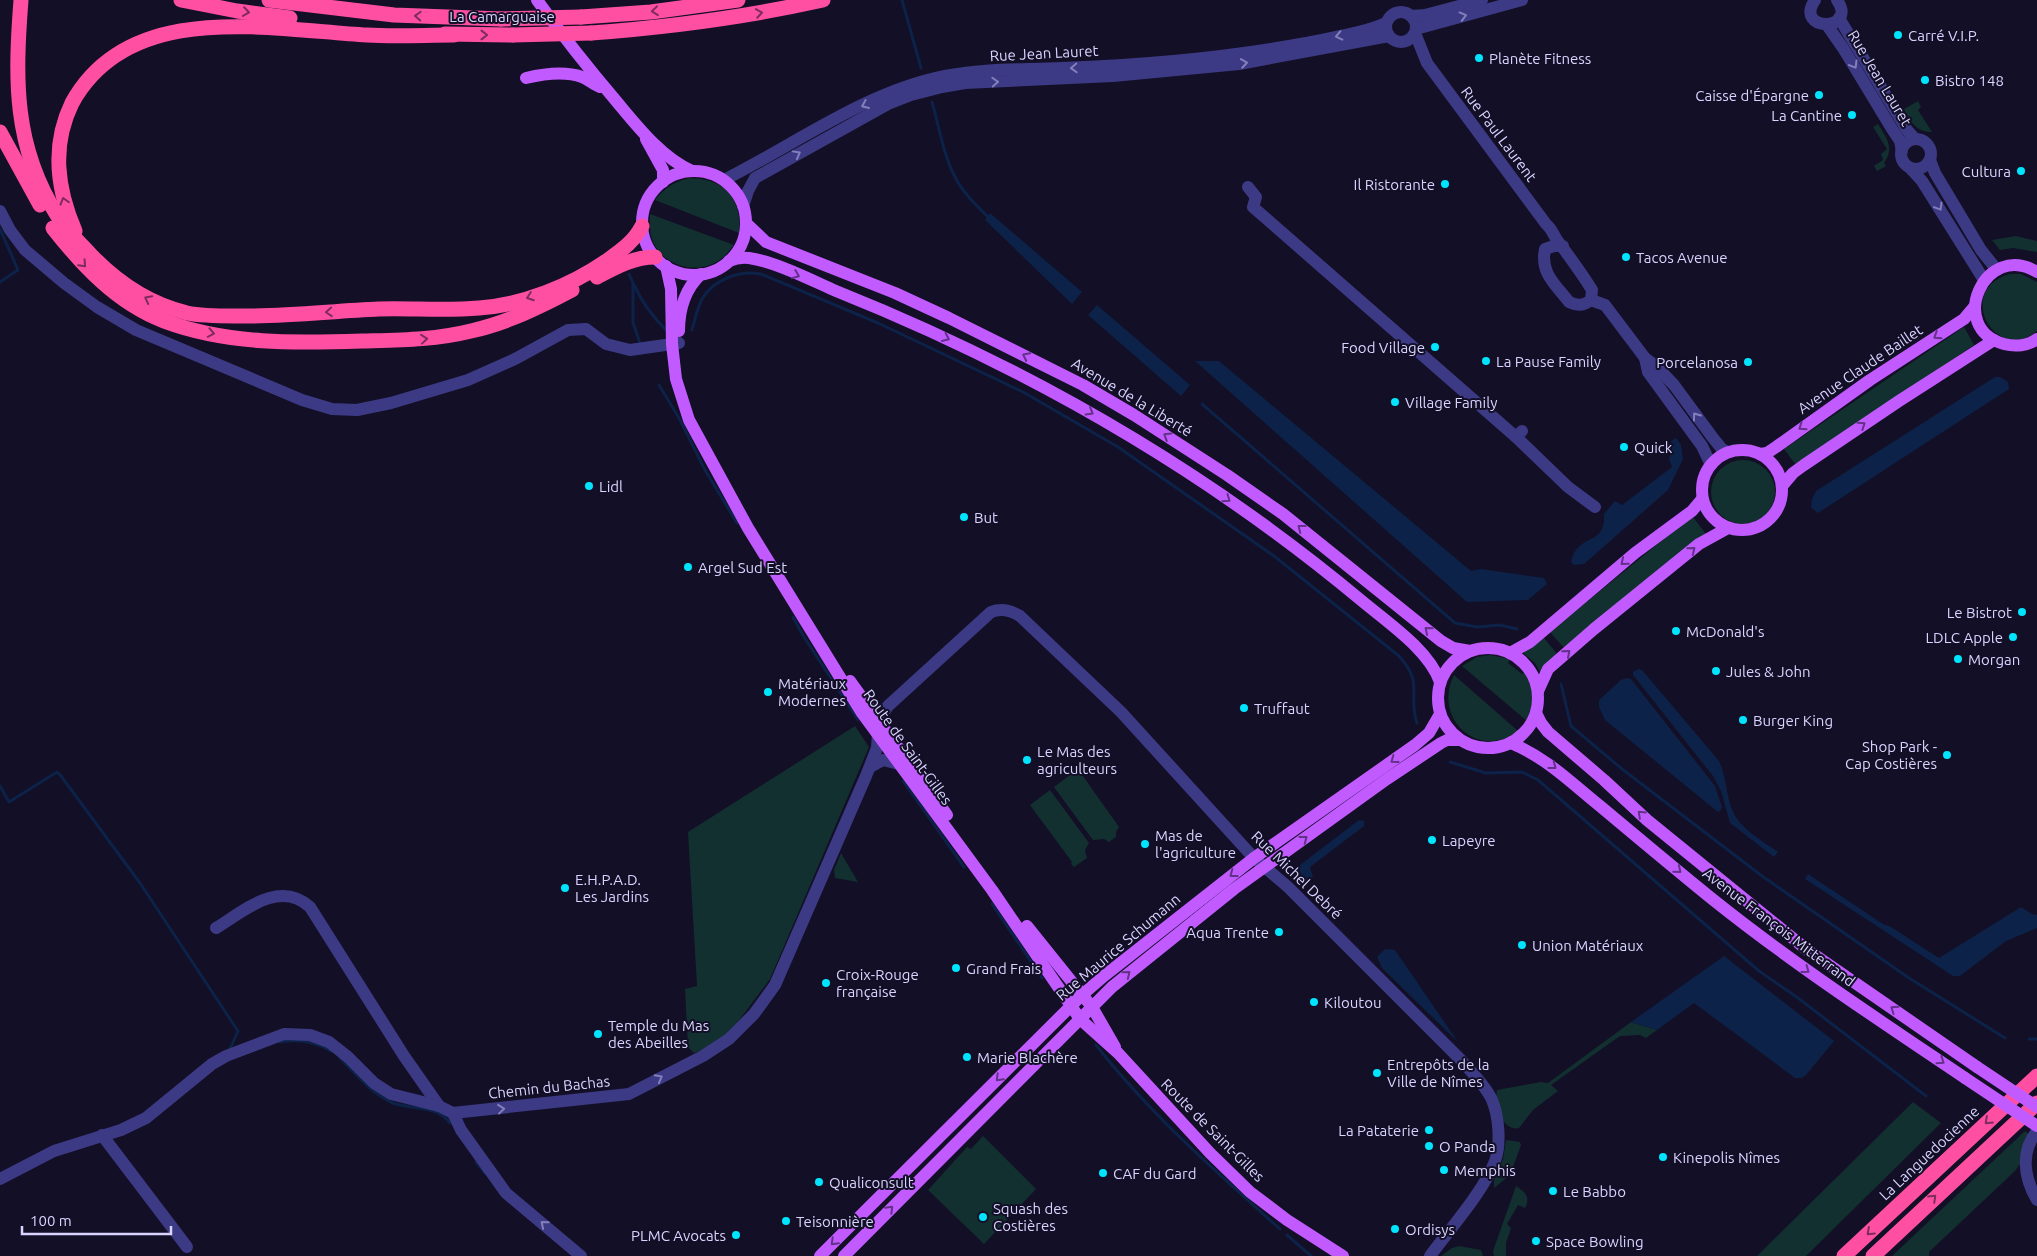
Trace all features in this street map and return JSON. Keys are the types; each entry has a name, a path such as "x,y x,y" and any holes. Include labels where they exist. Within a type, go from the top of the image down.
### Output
{"highway":[{"path":"14,0 9,92 15,132 35,196"},
{"path":"21,0 17,71 20,116 23,134 34,168 48,200 57,217 82,246 115,278 134,291 164,306 187,313 212,316 262,316 377,309 479,309 517,302 556,288 592,271 626,247 638,235 642,226"},
{"name":"La Camarguaise","path":"181,0 237,11 347,26 454,35 592,33 652,28 767,12 823,0"},
{"name":"La Camarguaise","path":"269,0 394,15 501,19 581,17 651,12 738,0"},
{"path":"82,246 67,212 60,185 58,157 61,134 67,113 88,77 108,56 125,44 159,30 190,23 206,22 367,35 454,35"},
{"path":"0,132 52,227 74,255 100,281 132,304 172,323 204,332 263,342 314,343 419,340 458,334 513,318 545,304 616,267 643,257 660,262"},
{"name":"La Languedocienne","path":"1844,1256 2037,1076"},
{"path":"1873,1256 2037,1103"}],"main road":[{"path":"537,0 607,91 642,132 680,166 692,171 712,174 724,180 736,191 743,206 746,223 741,245 729,261"},
{"path":"526,78 540,75 569,75 583,78 607,91"},
{"path":"642,132 663,170 663,182"},
{"path":"692,171 676,174 663,182 648,199 644,209 642,226 648,246 660,262 684,274 701,274 713,271 729,261 743,258 766,263 892,313 1042,385 1131,436 1209,486 1269,528 1337,580 1417,648 1435,670 1440,682"},
{"name":"Avenue de la Liberté","path":"746,223 752,231 766,242 895,293 950,318 1082,385 1134,415 1283,514 1441,641 1453,648 1470,651"},
{"name":"Route de Saint-Gilles","path":"660,262 671,289 682,400 694,430 748,528 836,673 877,734 1003,905 1057,982 1070,1007 1080,1019 1118,1053 1210,1153 1250,1192 1287,1220 1343,1256"},
{"path":"2037,272 2018,266 2008,266 1997,270 1984,280 1979,288 1975,306 1980,326 1994,340 2011,346 2024,345 2037,339"},
{"name":"Route de Saint-Gilles","path":"701,274 691,283 682,306 675,343 694,417 749,518 855,688 1041,945 1092,1007 1118,1053"},
{"name":"Avenue Claude Baillet","path":"1760,454 1767,453 1870,380 1964,319 1975,306"},
{"path":"1782,486 1793,473 1804,465 1907,395 1994,340"},
{"path":"1745,450 1760,454 1775,467 1782,486 1782,495 1777,510 1767,522 1759,527 1748,530 1728,528 1717,522 1709,514 1702,499 1703,480 1716,459 1728,452 1745,450"},
{"path":"1510,653 1530,642 1642,548 1692,511 1702,499"},
{"path":"1538,691 1534,678 1526,665 1510,653 1487,648 1470,651 1452,663 1440,682 1438,696 1440,714 1449,730 1460,740 1475,746 1490,748 1510,743 1525,732 1536,713 1538,691 1548,670 1699,544 1728,528"},
{"name":"Avenue François Mitterrand","path":"1536,713 1548,732 1647,820 1806,949 2037,1107"},
{"name":"Rue Maurice Schumann","path":"820,1256 1082,995 1196,902 1254,858 1414,745 1429,733 1440,714"},
{"name":"Rue Maurice Schumann","path":"844,1256 1112,987 1264,867 1428,750 1446,740 1460,740"},
{"name":"Avenue François Mitterrand","path":"1510,743 1535,754 1564,775 1691,881 1781,951 1855,1004 2037,1126"}],"street":[{"path":"1411,16 1414,20 1415,31 1410,39 1403,42 1395,41 1389,36 1386,23 1392,15 1397,13 1402,12 1411,16 1433,13 1482,0"},
{"path":"1415,31 1522,0"},
{"name":"Rue Jean Lauret","path":"1814,0 1811,9 1813,17 1818,23 1827,25 1840,42 1900,141 1902,151"},
{"path":"1827,25 1836,22 1839,18 1841,9 1837,0"},
{"name":"Rue Jean Lauret","path":"1839,18 1907,130 1915,139"},
{"name":"Rue Jean Lauret","path":"724,180 766,159 846,113 921,82 938,77 968,73 1148,64 1226,56 1374,29 1386,23"},
{"name":"Rue Paul Laurent","path":"1415,31 1427,63"},
{"name":"Rue Jean Lauret","path":"743,206 755,178 888,104 911,95 965,83 1113,76 1239,64 1389,36"},
{"name":"Rue Paul Laurent","path":"1403,42 1427,63 1546,224 1552,229 1556,239 1563,246 1592,290 1591,300"},
{"path":"1984,280 1922,181 1903,162 1902,151 1906,143 1915,139 1920,140 1931,150 1930,160 1943,186 1981,250 1997,270"},
{"path":"1910,168 1924,167 1930,160"},
{"path":"1248,187 1256,197 1253,207 1519,434 1568,487 1595,507"},
{"path":"0,212 10,230 25,250 97,307 128,325 302,400 332,409 357,410 391,403 468,380 515,359 568,330 586,329 606,344 630,350 675,343"},
{"path":"1546,224 1543,260 1545,271 1569,302 1580,305 1591,300 1605,305 1645,358 1656,366 1674,386 1713,438 1722,449 1728,452"},
{"path":"1545,249 1563,246"},
{"path":"1645,358 1648,372 1702,446 1711,465"},
{"name":"Rue Michel Debré","path":"879,720 892,702 990,612 1012,611 1020,616 1121,712 1254,858 1288,887 1462,1061 1480,1082 1492,1101 1499,1129 1496,1160 1482,1186 1430,1256"},
{"name":"Chemin du Bachas","path":"453,1113 629,1094 678,1067 703,1056 729,1039 754,1014 775,984 870,767 877,748 879,720"},
{"path":"870,767 883,760 899,764"},
{"path":"216,928 266,898 286,896 303,901 310,907 404,1056 440,1106"},
{"path":"0,1179 54,1151 121,1130 146,1118 212,1064 226,1056 284,1034 310,1035 329,1042 348,1057 374,1083 391,1094 440,1106 453,1113 460,1130 506,1193 581,1256"},
{"path":"2037,1131 2029,1144 2026,1175 2037,1200"},
{"path":"102,1135 187,1247"}],"green space":[{"path":"1918,101 1921,107 1918,110 1932,132 1926,132 1918,128 1904,109"},
{"path":"1878,124 1888,143 1889,152 1884,163 1886,166 1877,171 1874,166 1883,160 1881,154 1887,149 1873,127"},
{"path":"690,178 713,182 729,193 738,210 739,233 655,200 670,186"},
{"path":"650,214 734,245 723,258 704,267 694,268 675,264 660,252 652,240"},
{"path":"2016,236 2037,241 2037,252 2013,248 2000,250 1992,240"},
{"path":"2010,274 2021,274 2037,282 2037,331 2021,339 2007,339 1995,332 1986,321 1983,308 1985,294 1993,282"},
{"path":"1964,327 1974,345 1796,465 1784,449"},
{"path":"1743,460 1755,462 1766,469 1773,480 1775,492 1773,504 1766,515 1755,522 1743,524 1731,522 1720,515 1713,504 1711,492 1713,480 1720,469 1731,462"},
{"path":"1692,516 1706,534 1565,649 1550,632"},
{"path":"1544,638 1558,655 1541,674 1535,663 1522,652"},
{"path":"1490,655 1510,659 1508,663 1522,674 1525,672 1531,684 1533,696 1527,721 1462,666 1477,657"},
{"path":"1454,675 1518,731 1503,739 1488,741 1475,738 1463,731 1454,720 1449,707 1449,691"},
{"path":"855,726 869,747 770,979 740,1019 724,1036 706,1049 694,1053 688,1047 685,989 697,986 688,832"},
{"path":"1078,769 1119,827 1116,837 1109,842 1104,839 1093,840 1054,787"},
{"path":"1050,790 1089,843 1085,850 1087,858 1074,867 1030,805"},
{"path":"841,853 858,882 835,878 834,870"},
{"path":"1631,1022 1657,1030 1646,1038 1640,1035 1620,1036 1551,1085 1558,1091 1533,1110 1519,1128 1508,1126 1498,1109 1497,1090 1541,1082 1548,1083"},
{"path":"1913,1102 1941,1123 1806,1256 1757,1256"},
{"path":"2025,1131 2029,1134 2016,1170 1929,1252 1929,1256 1892,1256"},
{"name":"Squash des Costières","path":"983,1136 1036,1189 984,1244 928,1190 967,1147 971,1149"},
{"path":"1506,1140 1520,1142 1521,1145 1510,1175 1494,1188 1494,1180 1503,1159"},
{"path":"1516,1186 1526,1195 1527,1204 1525,1208 1518,1205 1507,1224 1511,1228 1506,1243 1506,1256 1494,1256 1493,1251"},
{"path":"1459,1246 1481,1250 1483,1256 1441,1256 1452,1248"}],"water":[{"path":"990,213 1082,292 1072,304 985,220"},
{"path":"1097,305 1190,385 1181,396 1088,315"},
{"path":"1195,361 1219,361 1471,571 1481,569 1544,578 1547,584 1528,600 1467,602"},
{"path":"1995,377 2000,377 2008,382 2009,389 1818,513 1811,508 1812,499 1816,491"},
{"path":"1676,438 1681,445 1683,459 1668,490 1584,564 1574,565 1571,562 1574,553 1579,546 1601,531 1604,514 1615,501 1622,505 1672,467 1669,459 1672,449 1671,441"},
{"path":"1639,669 1642,670 1719,761 1734,814 1744,827 1778,852 1774,857 1730,823 1721,791 1713,776 1633,675 1633,672"},
{"path":"1631,679 1715,786 1722,807 1720,811 1718,812 1605,720 1599,707 1599,700 1621,680"},
{"path":"1359,820 1364,821 1364,826 1310,867 1313,877 1306,881 1299,872 1300,865"},
{"path":"1808,874 1883,924 1891,927 1939,958 2021,907 2037,915 2037,928 2006,941 1960,976 1953,976 1805,879"},
{"path":"1385,949 1395,950 1458,1042 1382,968 1377,957"},
{"path":"1724,956 1834,1041 1802,1078 1795,1078 1694,1003 1657,1030 1631,1022"}],"waterway":[{"path":"902,0 921,68"},
{"path":"932,102 944,149 955,177 966,194 990,219"},
{"path":"0,229 18,270 0,282"},
{"path":"692,330 702,299 713,286 736,275 745,273 761,274 878,323 1023,392 1118,447 1274,556 1399,656 1407,666 1413,682 1414,713 1417,723"},
{"path":"629,274 633,283 633,323 640,343"},
{"path":"634,285 647,308 665,329"},
{"path":"659,385 679,418 705,470 737,523"},
{"path":"1202,404 1455,623 1477,627 1500,625 1517,629"},
{"path":"793,617 858,720"},
{"path":"1561,684 1571,726 1622,769 1762,876 1909,978 2005,1038"},
{"path":"1450,762 1486,773 1522,772 1538,780 1759,971 1798,998 1926,1096"},
{"path":"0,786 9,802 57,772 61,776 140,883 238,1031 230,1049"},
{"path":"903,781 964,867"},
{"path":"992,904 1042,978"},
{"path":"2029,1039 2037,1039"},
{"path":"280,1042 307,1042 331,1051"},
{"path":"1096,1045 1138,1095 1207,1163 1280,1229"},
{"path":"340,1058 365,1083 385,1099 400,1105 438,1113 450,1123"},
{"path":"476,1162 485,1173"},
{"path":"1287,1235 1311,1256"}],"place":[{"name":"Carré V.I.P.","path":"1898,35"},
{"name":"Planète Fitness","path":"1479,58"},
{"name":"Bistro 148","path":"1925,80"},
{"name":"Caisse d'Épargne","path":"1819,95"},
{"name":"La Cantine","path":"1852,115"},
{"name":"Cultura","path":"2021,171"},
{"name":"Il Ristorante","path":"1445,184"},
{"name":"Tacos Avenue","path":"1626,257"},
{"name":"Food Village","path":"1435,347"},
{"name":"La Pause Family","path":"1486,361"},
{"name":"Porcelanosa","path":"1748,362"},
{"name":"Village Family","path":"1395,402"},
{"name":"Quick","path":"1624,447"},
{"name":"Lidl","path":"589,486"},
{"name":"But","path":"964,517"},
{"name":"Argel Sud Est","path":"688,567"},
{"name":"Le Bistrot","path":"2022,612"},
{"name":"McDonald's","path":"1676,631"},
{"name":"LDLC Apple","path":"2013,637"},
{"name":"Morgan","path":"1958,659"},
{"name":"Jules & John","path":"1716,671"},
{"name":"Matériaux Modernes","path":"768,692"},
{"name":"Truffaut","path":"1244,708"},
{"name":"Burger King","path":"1743,720"},
{"name":"Shop Park - Cap Costières","path":"1947,755"},
{"name":"Le Mas des agriculteurs","path":"1027,760"},
{"name":"Lapeyre","path":"1432,840"},
{"name":"Mas de l'agriculture","path":"1145,844"},
{"name":"E.H.P.A.D. Les Jardins","path":"565,888"},
{"name":"Aqua Trente","path":"1279,932"},
{"name":"Union Matériaux","path":"1522,945"},
{"name":"Grand Frais","path":"956,968"},
{"name":"Croix-Rouge française","path":"826,983"},
{"name":"Kiloutou","path":"1314,1002"},
{"name":"Temple du Mas des Abeilles","path":"598,1034"},
{"name":"Marie Blachère","path":"967,1057"},
{"name":"Entrepôts de la Ville de Nîmes","path":"1377,1073"},
{"name":"La Pataterie","path":"1429,1130"},
{"name":"O Panda","path":"1429,1146"},
{"name":"Kinepolis Nîmes","path":"1663,1157"},
{"name":"Memphis","path":"1444,1170"},
{"name":"CAF du Gard","path":"1103,1173"},
{"name":"Qualiconsult","path":"819,1182"},
{"name":"Le Babbo","path":"1553,1191"},
{"name":"Squash des Costières","path":"983,1217"},
{"name":"Teisonnière","path":"786,1221"},
{"name":"Ordisys","path":"1395,1229"},
{"name":"PLMC Avocats","path":"736,1235"},
{"name":"Space Bowling","path":"1536,1241"}]}
